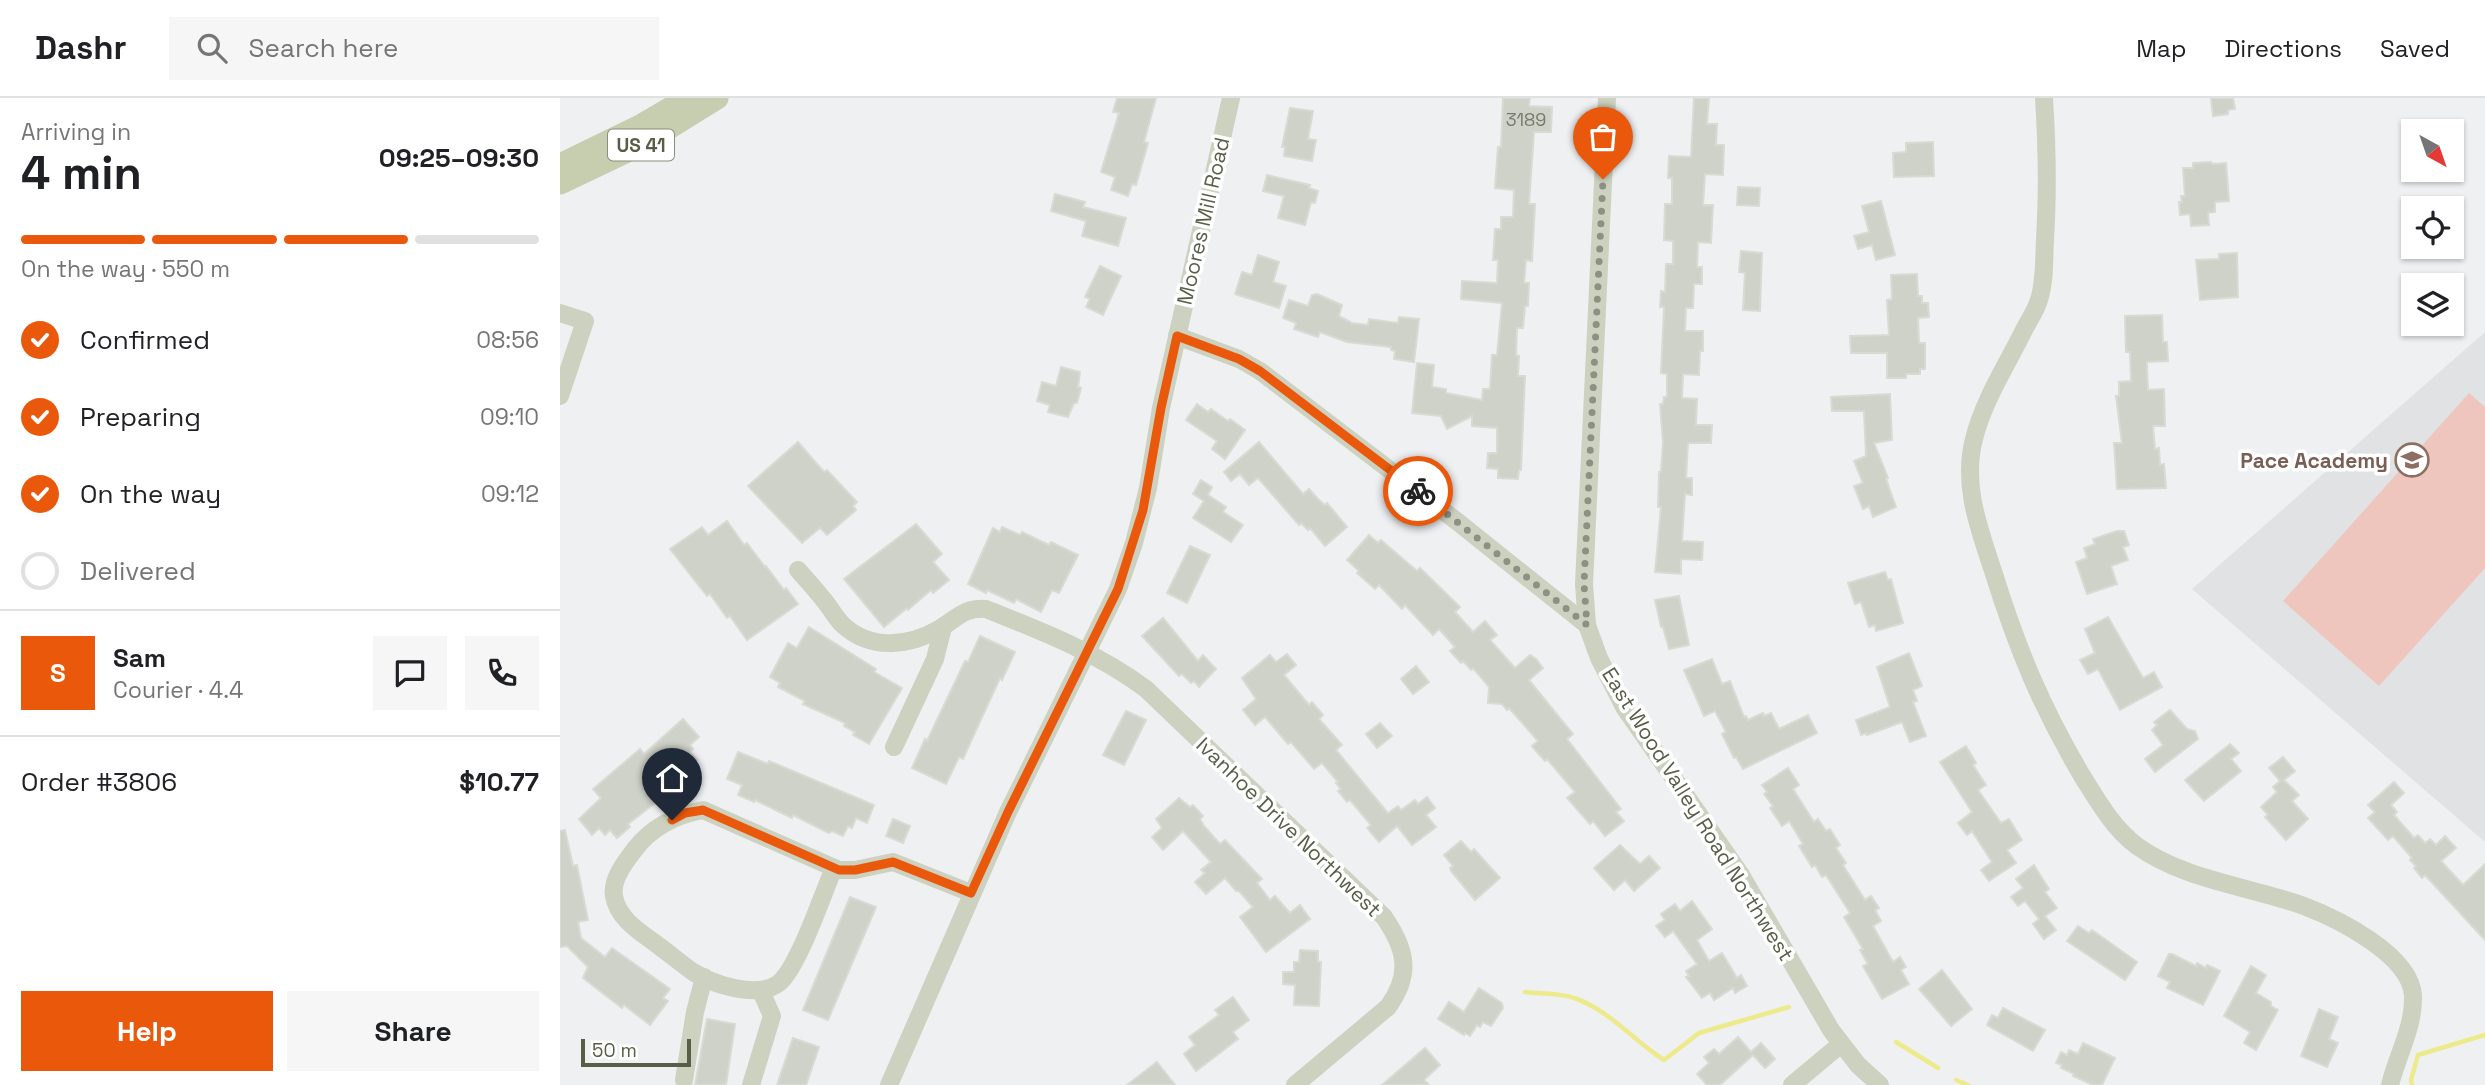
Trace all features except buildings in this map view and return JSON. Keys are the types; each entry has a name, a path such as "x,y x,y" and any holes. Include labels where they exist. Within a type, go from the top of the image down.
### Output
{"main road":[{"name":"US 41","path":"560,165 642,125 688,98"},
{"name":"US 41","path":"560,183 646,142 717,98"}],"street":[{"name":"Moores Mill Road","path":"889,1085 1008,812 1118,589 1138,532 1177,336 1231,98"},
{"name":"East Wood Valley Road Northwest","path":"1607,98 1584,584 1587,625 1599,658 1624,707 1741,875 1841,1044 1858,1065 1880,1085"},
{"path":"2044,98 2048,176 2043,277 2039,301 1982,414 1973,440 1969,474 1972,506 2015,639 2043,704 2083,777 2114,824 2137,846 2162,860 2221,883 2314,910 2371,940 2397,962 2406,974 2413,997 2409,1029 2390,1085"},
{"path":"560,313 585,321 560,396"},
{"path":"1177,336 1239,359 1260,371 1454,519 1587,625"},
{"name":"Ivanhoe Drive Northwest","path":"798,570 843,625 874,642 910,642 943,627 964,611 986,609 1124,672 1384,918 1396,934 1404,967 1403,980 1397,995 1388,1007 1295,1085"},
{"path":"894,747 935,659 943,627"},
{"path":"834,868 795,961 780,982 761,991 732,988 695,974 626,921 614,897 615,882 640,842 658,827 685,813 703,810 834,868 855,870 893,862 971,893"},
{"path":"684,1080 695,1012 704,977"},
{"path":"751,1085 772,1016 761,991"},
{"path":"1792,1085 1841,1044"}],"shaded area":[{"name":"Pace Academy","path":"2485,332 2485,842 2192,589"},
{"path":"2469,393 2485,407 2485,568 2379,686 2283,601"}],"waterway":[{"path":"1525,992 1563,995 1586,1003 1610,1017 1664,1060 1699,1033 1789,1007"},
{"path":"2412,1085 2418,1055 2485,1035"},
{"path":"1896,1042 1938,1068"},
{"path":"1956,1080 1968,1085"}],"way so far":[{"path":"1418,491 1587,625 1584,584 1603,179"}],"place":[{"name":"Pace Academy","path":"2412,460"}],"route":[{"path":"672,820 685,813 703,810 839,870 855,870 893,862 971,893 1118,589 1138,532 1177,336 1239,359 1260,371 1418,491"}]}
